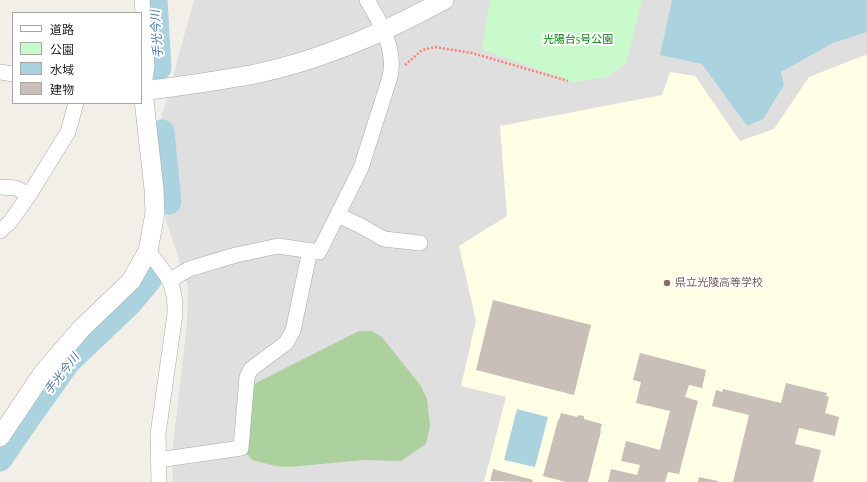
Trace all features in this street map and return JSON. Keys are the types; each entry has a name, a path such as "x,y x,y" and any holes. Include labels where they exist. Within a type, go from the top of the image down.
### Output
{"street":[{"path":"0,437 43,373 81,329 131,281 148,251 155,213 154,189 142,90 147,66 142,0"},
{"path":"170,280 189,269 236,255 278,246 319,252 361,168 392,68 384,31 367,0"},
{"path":"142,90 210,82 256,74 303,62 338,50 384,31 444,0"},
{"path":"0,72 12,74"},
{"path":"0,231 10,222 29,195 68,132 76,104"},
{"path":"0,187 16,188 29,195"},
{"path":"338,215 384,239 420,243"},
{"path":"158,460 241,448 247,377 251,369 286,343 293,332 310,250"},
{"path":"148,251 170,280 175,299 175,314 158,434 159,482"}],"path":[{"path":"390,77 422,50 435,47 472,53 568,81"}],"shaded area":[{"path":"194,0 867,0 867,482 173,482 172,454 187,324 188,286 166,221 157,134"},
{"name":"県立光陵高等学校","path":"865,55 867,56 867,482 484,482 506,397 461,386 476,321 459,246 507,216 500,126 662,95 670,72 695,76 740,141 774,129 809,77"}],"green space":[{"name":"光陽台5号公園","path":"490,0 642,0 626,64 607,77 573,82 482,49"},
{"path":"359,331 371,331 381,336 421,386 427,399 430,427 426,444 401,461 363,460 290,467 275,466 252,460 247,454 244,436 254,384"}],"water":[{"path":"672,0 867,0 867,32 833,43 781,72 784,85 763,119 747,126 702,64 660,55"},
{"path":"517,409 548,417 535,467 504,460"}],"building":[{"path":"493,300 591,325 574,395 476,370"},
{"path":"640,353 706,370 702,388 689,385 685,397 698,401 679,474 668,472 665,482 608,482 611,469 637,475 640,465 621,461 626,441 660,450 670,411 636,403 641,382 633,380"},
{"path":"786,383 827,393 826,396 829,397 825,413 839,417 835,436 799,428 795,444 821,450 813,482 733,482 749,415 712,406 716,390 722,392 723,389 781,403"},
{"path":"561,413 577,417 578,415 584,416 584,419 602,424 588,482 566,482 543,476"},
{"path":"493,469 533,480 532,482 490,481"},
{"path":"699,477 718,481 718,482 698,482"}],"waterway":[{"name":"手光今川","path":"155,0 159,68"},
{"name":"手光今川","path":"162,132 169,202"},
{"name":"手光今川","path":"0,459 68,362 129,304 150,279"}],"place":[{"name":"県立光陵高等学校","path":"667,283"}]}
